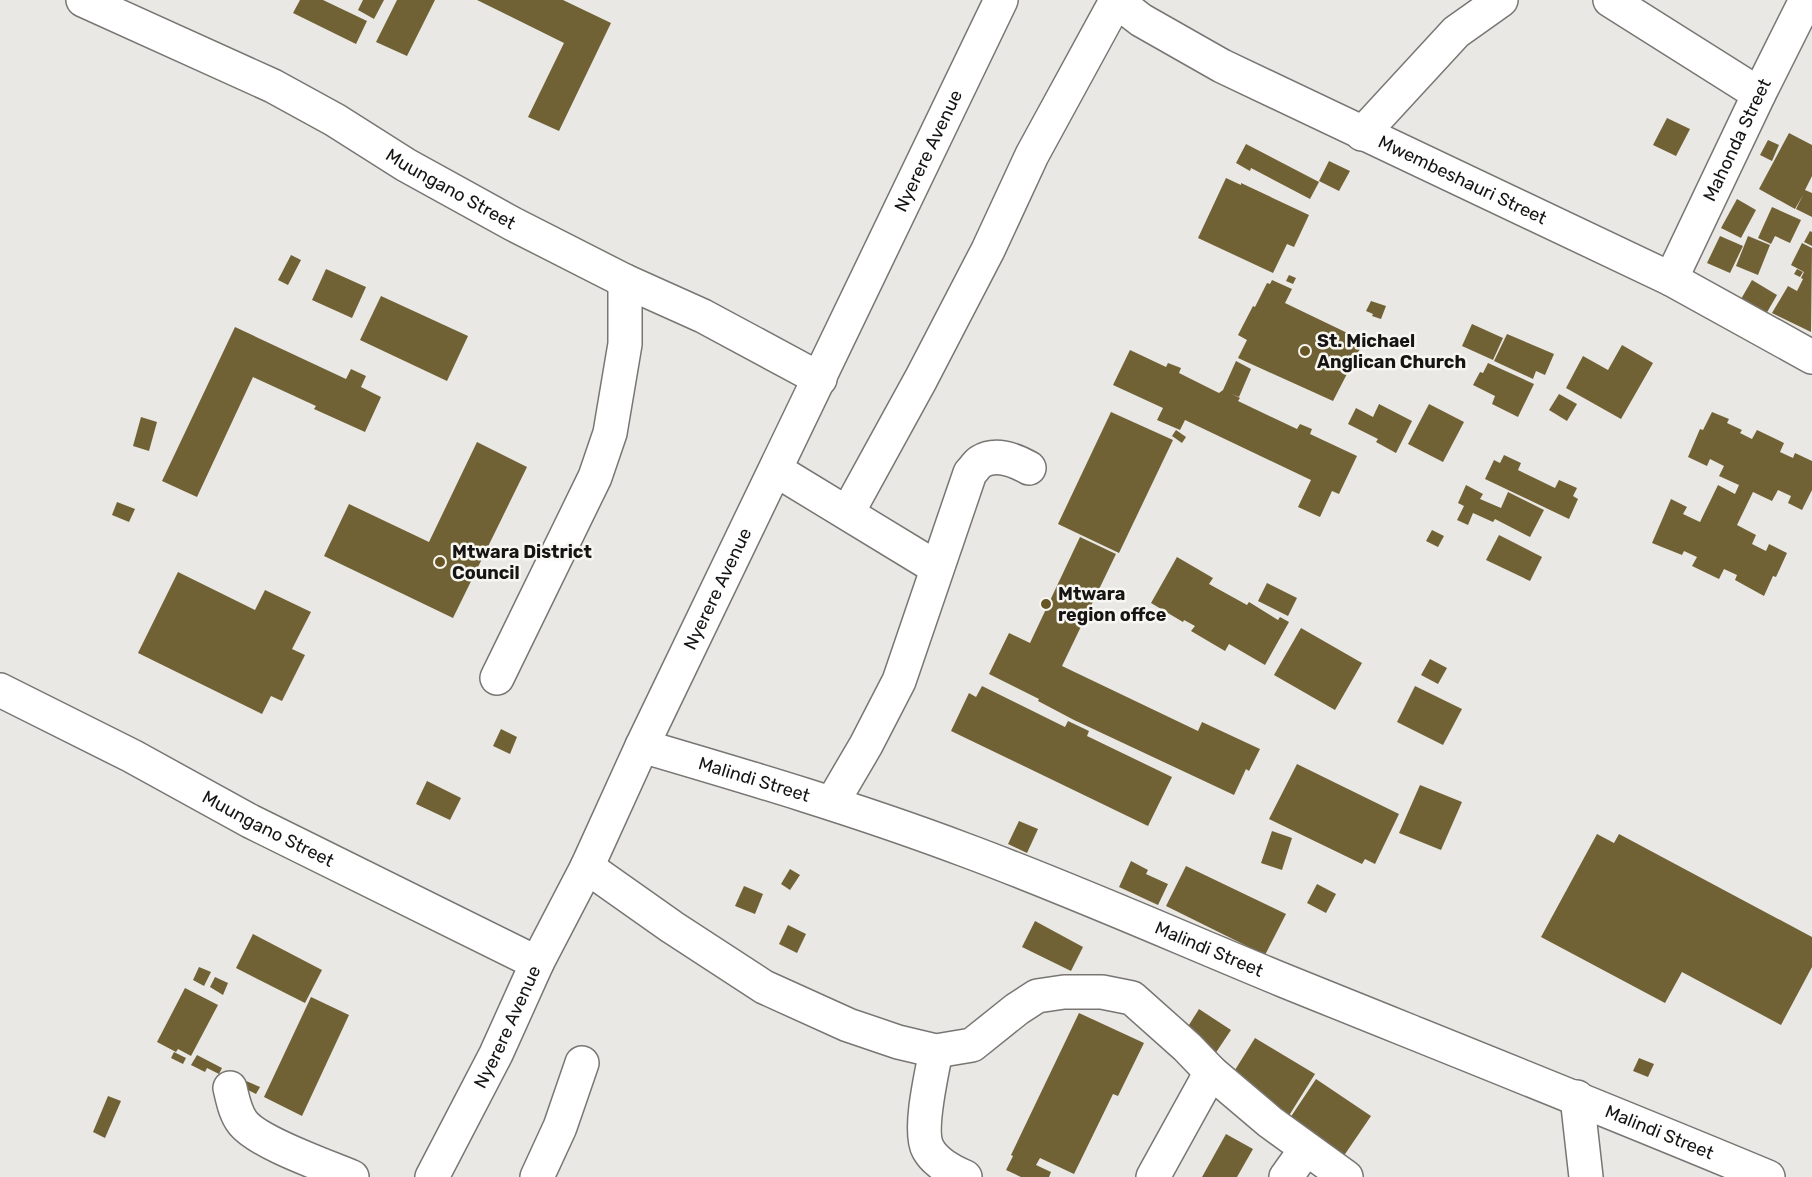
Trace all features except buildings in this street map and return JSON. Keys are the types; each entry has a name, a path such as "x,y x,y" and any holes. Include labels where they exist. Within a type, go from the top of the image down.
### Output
{"street":[{"name":"Muungano Street","path":"83,0 273,86 335,120 406,165 494,213 625,280 703,316 820,379"},
{"name":"Nyerere Avenue","path":"432,1177 496,1054 537,963 587,867 642,746 1001,0"},
{"path":"1362,134 1456,32 1501,0"},
{"path":"1610,0 1759,94"},
{"name":"Mahonda Street","path":"1671,279 1806,0"},
{"path":"848,512 988,250 1032,155 1131,5"},
{"name":"Mwembeshauri Street","path":"1131,5 1222,66 1671,279 1812,357"},
{"path":"497,678 558,557 595,477 610,434 625,344 625,280"},
{"path":"832,803 866,745 899,681 970,473 980,462 997,457 1013,459 1029,468"},
{"path":"776,470 938,568"},
{"name":"Muungano Street","path":"0,690 132,756 250,821 537,963"},
{"name":"Malindi Street","path":"642,746 832,803 963,849 1101,902 1280,979 1577,1097 1768,1177"},
{"path":"587,867 672,927 764,987 848,1025 898,1042 936,1051 972,1045 1037,996 1064,992 1102,992 1132,998 1211,1072 1270,1122 1346,1177"},
{"path":"936,1051 926,1113 927,1147 934,1158 964,1177"},
{"path":"541,1176 582,1063"},
{"path":"1153,1177 1211,1072"},
{"path":"230,1088 234,1107 243,1123 261,1139 347,1176"},
{"path":"1577,1097 1586,1177"},
{"path":"1286,1177 1306,1149"}],"place":[{"name":"St. Michael Anglican Church","path":"1305,351"},
{"name":"Mtwara District Council","path":"440,562"},
{"name":"Mtwara region offce","path":"1046,604"}]}
